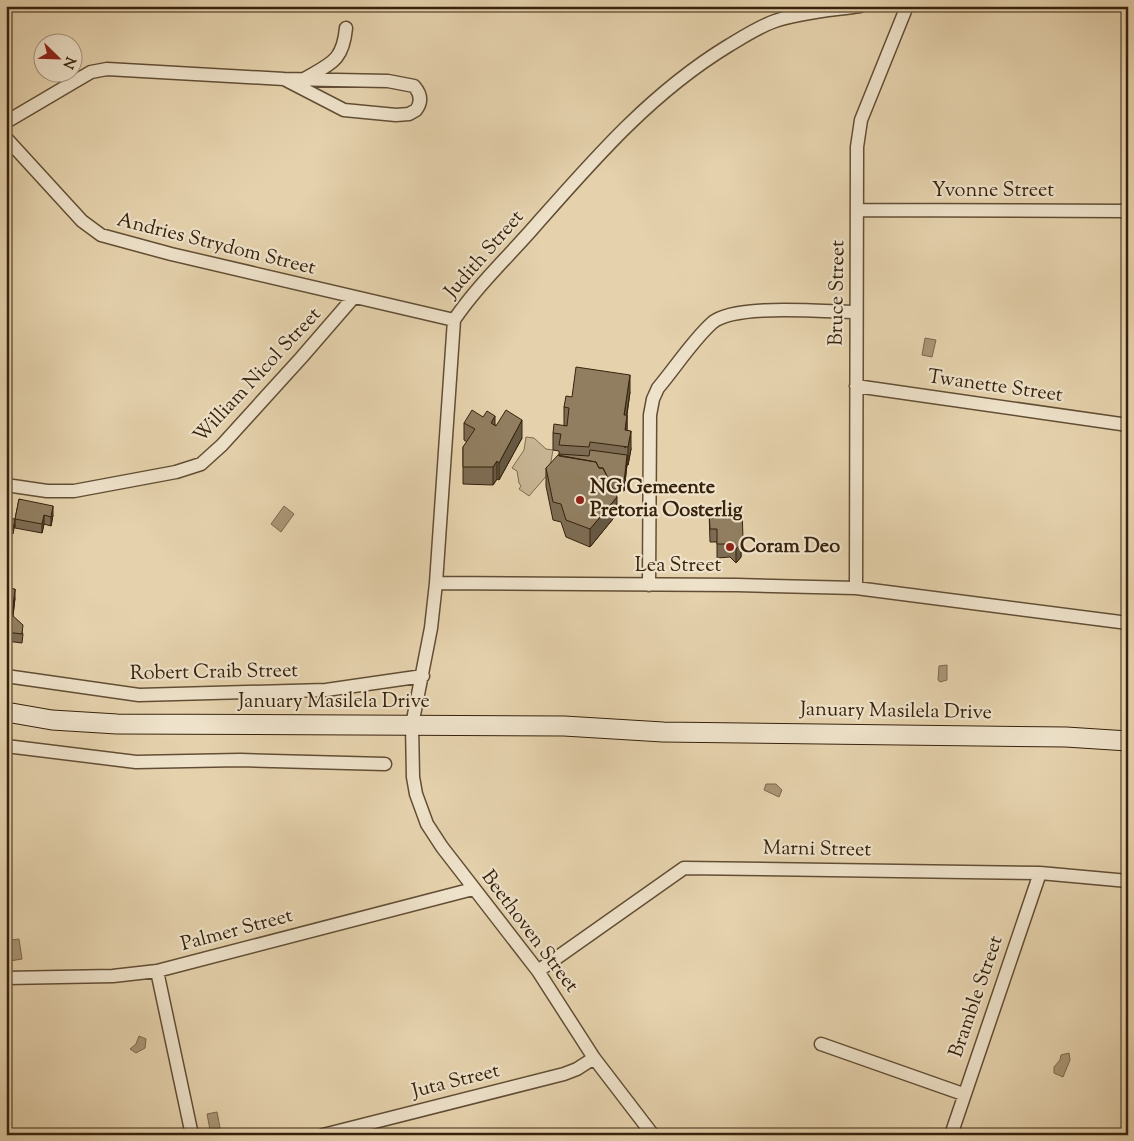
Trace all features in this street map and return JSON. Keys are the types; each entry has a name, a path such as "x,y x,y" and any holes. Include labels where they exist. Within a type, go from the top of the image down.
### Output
{"main road":[{"name":"January Masilela Drive","path":"6,712 52,720 108,724 412,731 563,737 662,732 1066,737 1128,741"},
{"name":"January Masilela Drive","path":"6,722 31,727 84,730 412,731"}],"street":[{"name":"Judith Street","path":"412,731 423,676 436,583 454,320 473,296 624,127 674,84 704,61 750,33 776,21 860,6"},
{"name":"Bruce Street","path":"856,588 857,148 861,120 907,6"},
{"path":"305,79 338,58 345,41 346,28"},
{"path":"6,122 78,78 99,70 130,70 284,80 403,82 417,90 420,102 416,110 404,115 344,110 284,80"},
{"name":"Andries Strydom Street","path":"6,138 82,221 101,235 353,298 454,320"},
{"name":"Yvonne Street","path":"858,210 1128,210"},
{"name":"William Nicol Street","path":"6,485 47,491 74,491 176,472 201,464 229,438 353,298"},
{"path":"649,585 650,415 652,398 658,388 712,323 728,314 768,311 856,312"},
{"name":"Twanette Street","path":"856,386 1128,425"},
{"name":"Lea Street","path":"436,583 856,588 1128,623"},
{"name":"Robert Craib Street","path":"6,676 123,694 158,694 326,690 423,676"},
{"name":"Beethoven Street","path":"412,731 414,782 422,812 433,833 473,889 538,971 594,1058 653,1135"},
{"path":"6,746 136,762 240,760 385,764"},
{"name":"Marni Street","path":"538,971 684,868 1040,873 1128,881"},
{"name":"Bramble Street","path":"950,1135 1040,873"},
{"name":"Palmer Street","path":"6,978 113,976 158,971 473,889"},
{"path":"158,971 192,1135"},
{"path":"820,1044 963,1094"},
{"name":"Juta Street","path":"323,1135 569,1072 581,1068 594,1058"}],"shaded area":[{"path":"925,338 936,340 932,357 922,355"},
{"path":"526,437 534,438 546,449 553,450 549,473 529,496 519,489 521,486 517,471 512,468 524,450"},
{"path":"284,506 294,514 281,532 271,524"},
{"path":"947,665 947,680 940,682 938,680 939,666"},
{"path":"766,784 776,784 782,790 779,797 764,790"},
{"path":"19,939 22,959 10,961 7,946 11,940"},
{"path":"139,1036 146,1039 145,1048 136,1053 130,1049 136,1044"},
{"path":"1069,1053 1070,1060 1063,1077 1054,1073 1054,1067 1060,1060 1061,1055"},
{"path":"217,1112 220,1128 210,1130 207,1114"}],"building":[{"path":"576,367 630,375 624,415 627,415 625,430 631,431 628,447 590,442 589,447 559,445 561,434 553,433 554,424 567,426 569,408 564,407 566,396 572,397"},
{"path":"472,410 483,417 487,411 495,416 491,423 496,426 506,410 522,420 499,463 497,461 493,467 463,467 463,447 475,429 464,423"},
{"path":"590,450 627,455 624,482 609,480 603,468 599,468 596,462 559,456 559,454 589,456"},
{"name":"NG Gemeente Pretoria Oosterlig","path":"558,455 596,462 599,468 603,468 617,497 590,529 566,520 561,504 553,502 546,468"},
{"path":"19,499 53,506 51,517 44,515 42,524 15,519"},
{"path":"709,510 742,510 743,538 739,542 741,544 736,549 730,544 717,544 717,529 710,529"},
{"path":"6,518 15,519 13,529 6,528"},
{"path":"6,588 15,589 12,615 23,625 22,634 6,632"}],"place":[{"name":"NG Gemeente Pretoria Oosterlig","path":"580,500"},
{"name":"Coram Deo","path":"730,547"}]}
